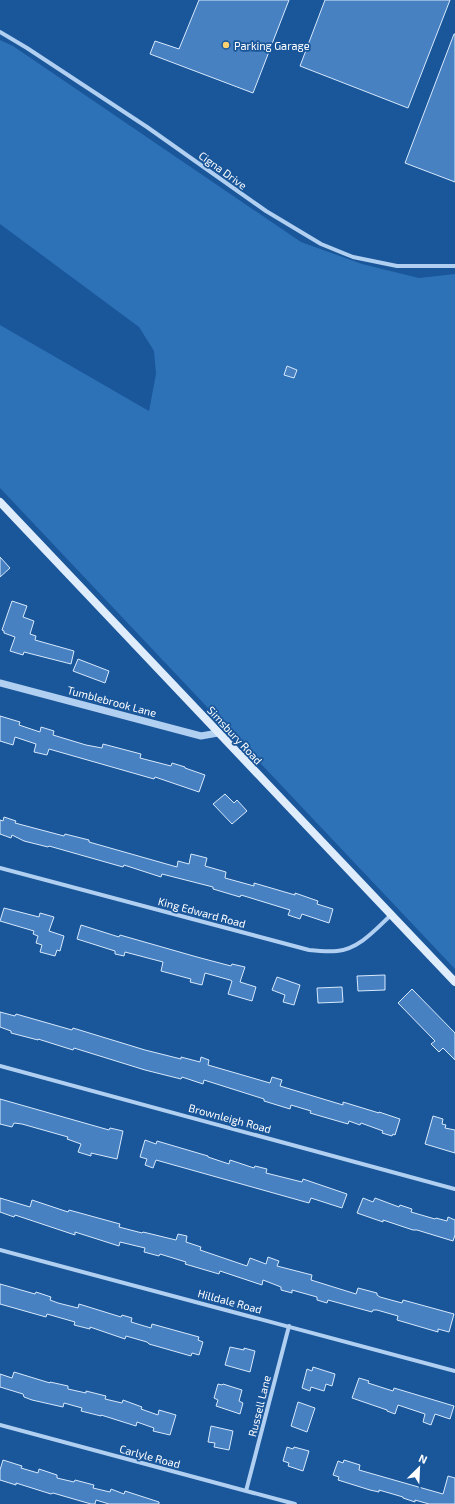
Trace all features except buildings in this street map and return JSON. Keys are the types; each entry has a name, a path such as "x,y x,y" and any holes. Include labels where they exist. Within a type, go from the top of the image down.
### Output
{"main road":[{"name":"Simsbury Road","path":"0,502 455,982"}],"street":[{"name":"Cigna Drive","path":"0,32 140,122 266,212 322,244 353,257 397,266 455,266"},
{"name":"Tumblebrook Lane","path":"0,683 201,736 218,733"},
{"name":"King Edward Road","path":"0,868 314,950 339,951 352,947 364,940 391,915"},
{"name":"Brownleigh Road","path":"0,1066 455,1189"},
{"name":"Hilldale Road","path":"0,1250 289,1326 455,1372"},
{"name":"Russell Lane","path":"246,1491 289,1326"},
{"name":"Carlyle Road","path":"0,1425 295,1504"}],"shaded area":[{"path":"0,40 13,46 301,242 362,264 419,278 455,274 455,969 0,488 0,325 149,411 156,374 154,351 139,327 0,224"}],"place":[{"name":"Parking Garage","path":"226,45"}]}
